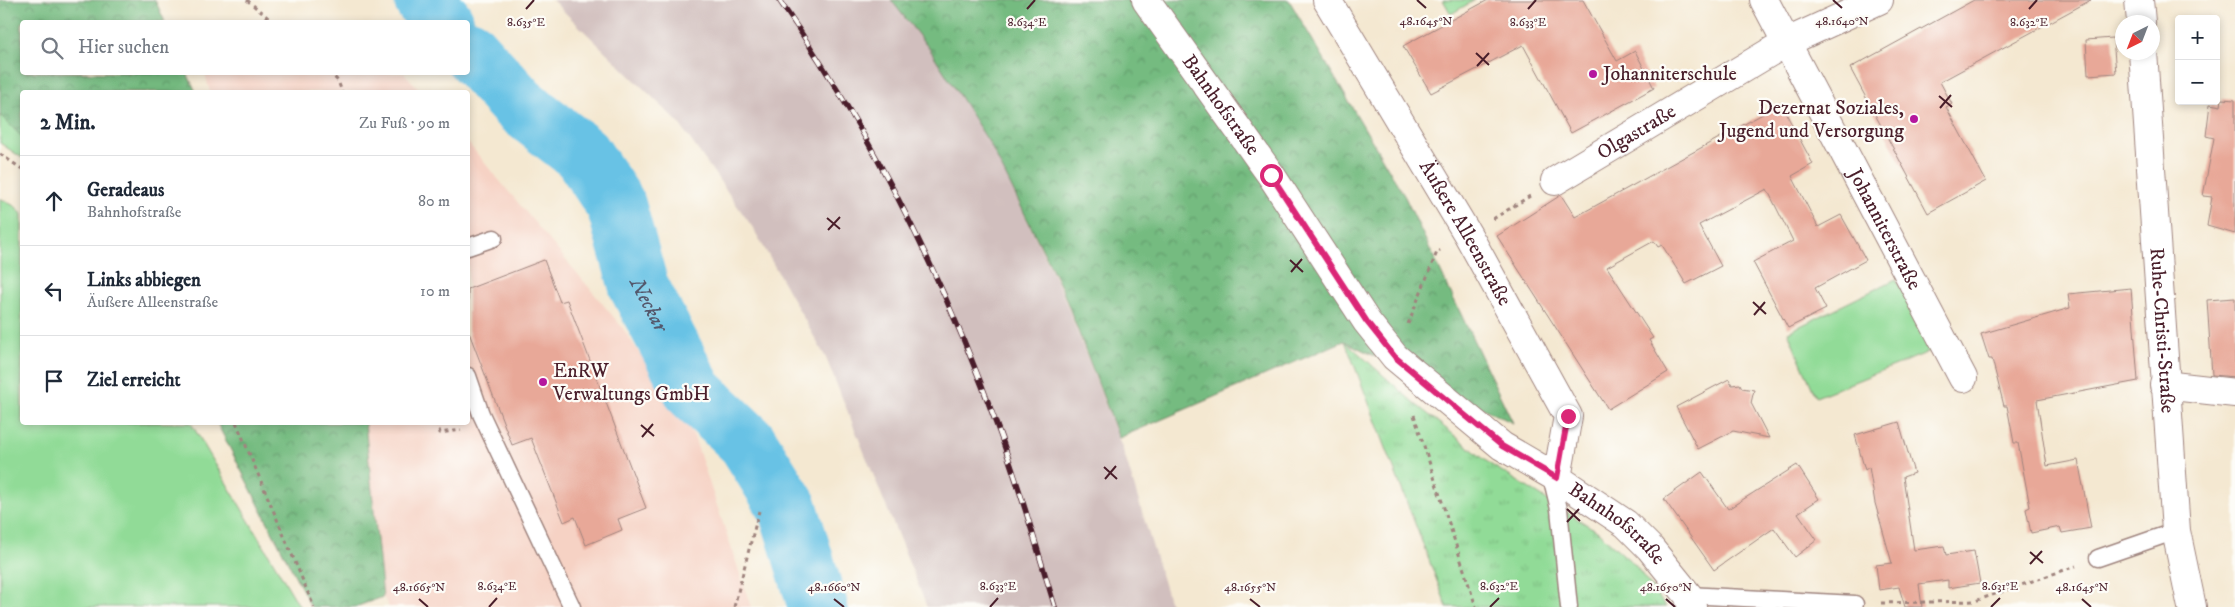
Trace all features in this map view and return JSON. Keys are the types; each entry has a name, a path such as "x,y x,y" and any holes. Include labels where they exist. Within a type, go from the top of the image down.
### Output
{"street":[{"name":"Bahnhofstraße","path":"1146,0 1271,175 1367,322 1395,357 1502,446 1626,524 1650,548 1690,601"},
{"name":"Äußere Alleenstraße","path":"1326,0 1468,235 1568,416 1554,477"},
{"name":"Johanniterstraße","path":"1764,0 1963,378"},
{"name":"Olgastraße","path":"1554,182 1787,42 1879,0"},
{"path":"2139,0 2140,15"},
{"name":"Ruhe-Christi-Straße","path":"2143,60 2164,385 2176,531 2192,607"},
{"path":"2164,385 2235,393"}],"lane":[{"path":"470,246 494,238"},
{"path":"470,382 481,414 572,607"},
{"path":"1554,477 1569,607"},
{"path":"2098,558 2176,531"},
{"path":"1690,601 1855,604"}],"path":[{"path":"247,0 271,20"},
{"path":"332,75 338,81 341,90"},
{"path":"0,154 20,168"},
{"path":"1395,357 1437,252"},
{"path":"1413,413 1476,607"},
{"path":"237,425 314,607"},
{"path":"734,607 759,511"},
{"path":"1855,604 1975,601 2098,558"}],"shaded area":[{"path":"552,0 891,0 931,51 990,144 1061,290 1124,453 1171,607 927,607 826,358 753,228 678,122"},
{"path":"206,75 406,75 420,90 209,90"},
{"path":"470,145 622,327 693,434 751,607 389,607 383,597 365,425 470,425"}],"green space":[{"path":"0,0 155,0 164,20 20,20 20,75 188,75 195,90 20,90 20,135 0,115"},
{"path":"891,0 1289,0 1405,197 1513,423 1344,341 1119,438 1062,289 990,144 931,51"},
{"path":"1443,0 1475,0 1451,14"},
{"path":"0,115 20,135 20,157 0,143"},
{"path":"0,198 16,207 20,212 20,425 192,425 300,607 0,607"},
{"path":"1896,279 1934,350 1816,397 1788,332"},
{"path":"1345,341 1413,402 1490,464 1597,531 1635,565 1666,607 1447,607"},
{"path":"218,425 365,425 383,597 355,607 311,607"}],"building":[{"name":"Johanniterschule","path":"1488,0 1583,0 1617,61 1635,51 1654,88 1571,133 1523,45 1431,93 1403,46"},
{"path":"1974,0 2091,0 1940,82 1952,104 1946,107 1986,181 1928,213 1850,68"},
{"path":"2113,38 2116,73 2088,75 2086,40"},
{"path":"2222,99 2235,100 2235,234 2207,226 2212,197 2203,196 2214,138 2206,136 2210,105 2221,106"},
{"path":"1781,104 1813,164 1792,176 1818,227 1841,215 1866,260 1815,288 1826,309 1788,328 1753,262 1793,241 1767,189 1699,225 1721,266 1686,284 1662,245 1658,247 1654,241 1607,267 1653,338 1649,340 1668,372 1608,409 1497,236 1561,195 1575,217"},
{"name":"EnRW Verwaltungs GmbH","path":"544,260 560,302 567,300 646,508 618,519 622,530 586,545 575,517 564,522 531,438 512,445 470,335 470,288"},
{"path":"2131,288 2138,381 2037,400 2047,466 2078,460 2091,528 2062,533 2060,527 2031,533 2026,509 2030,507 2018,443 2014,443 2007,406 2004,406 1992,359 1989,359 1981,334 2070,308 2068,294"},
{"path":"2235,298 2235,377 2212,375 2207,300"},
{"path":"1729,379 1732,385 1740,384 1742,388 1754,390 1751,403 1769,438 1733,431 1698,449 1676,407"},
{"path":"1899,422 1914,473 1903,477 1914,550 1944,546 1946,555 1974,551 1980,583 1948,588 1948,580 1919,584 1922,607 1905,607 1899,587 1879,590 1876,565 1892,563 1875,503 1869,467 1865,470 1855,435"},
{"path":"1797,465 1819,499 1798,513 1817,540 1795,557 1774,528 1714,570 1664,499 1702,472 1728,509"}],"waterway":[{"name":"Neckar","path":"424,0 442,20"},
{"name":"Neckar","path":"470,51 519,105 582,154 616,205 639,287 694,392 747,442 788,508 818,607"}],"railway":[{"path":"779,0 845,103 904,210 930,265 979,377 1000,434 1022,498 1055,607"}],"place":[{"name":"Johanniterschule","path":"1593,74"},
{"name":"Dezernat Soziales, Jugend und Versorgung","path":"1914,119"},
{"name":"EnRW Verwaltungs GmbH","path":"543,382"}],"route":[{"path":"1271,175 1367,322 1395,357 1502,446 1557,478 1568,416"}]}
